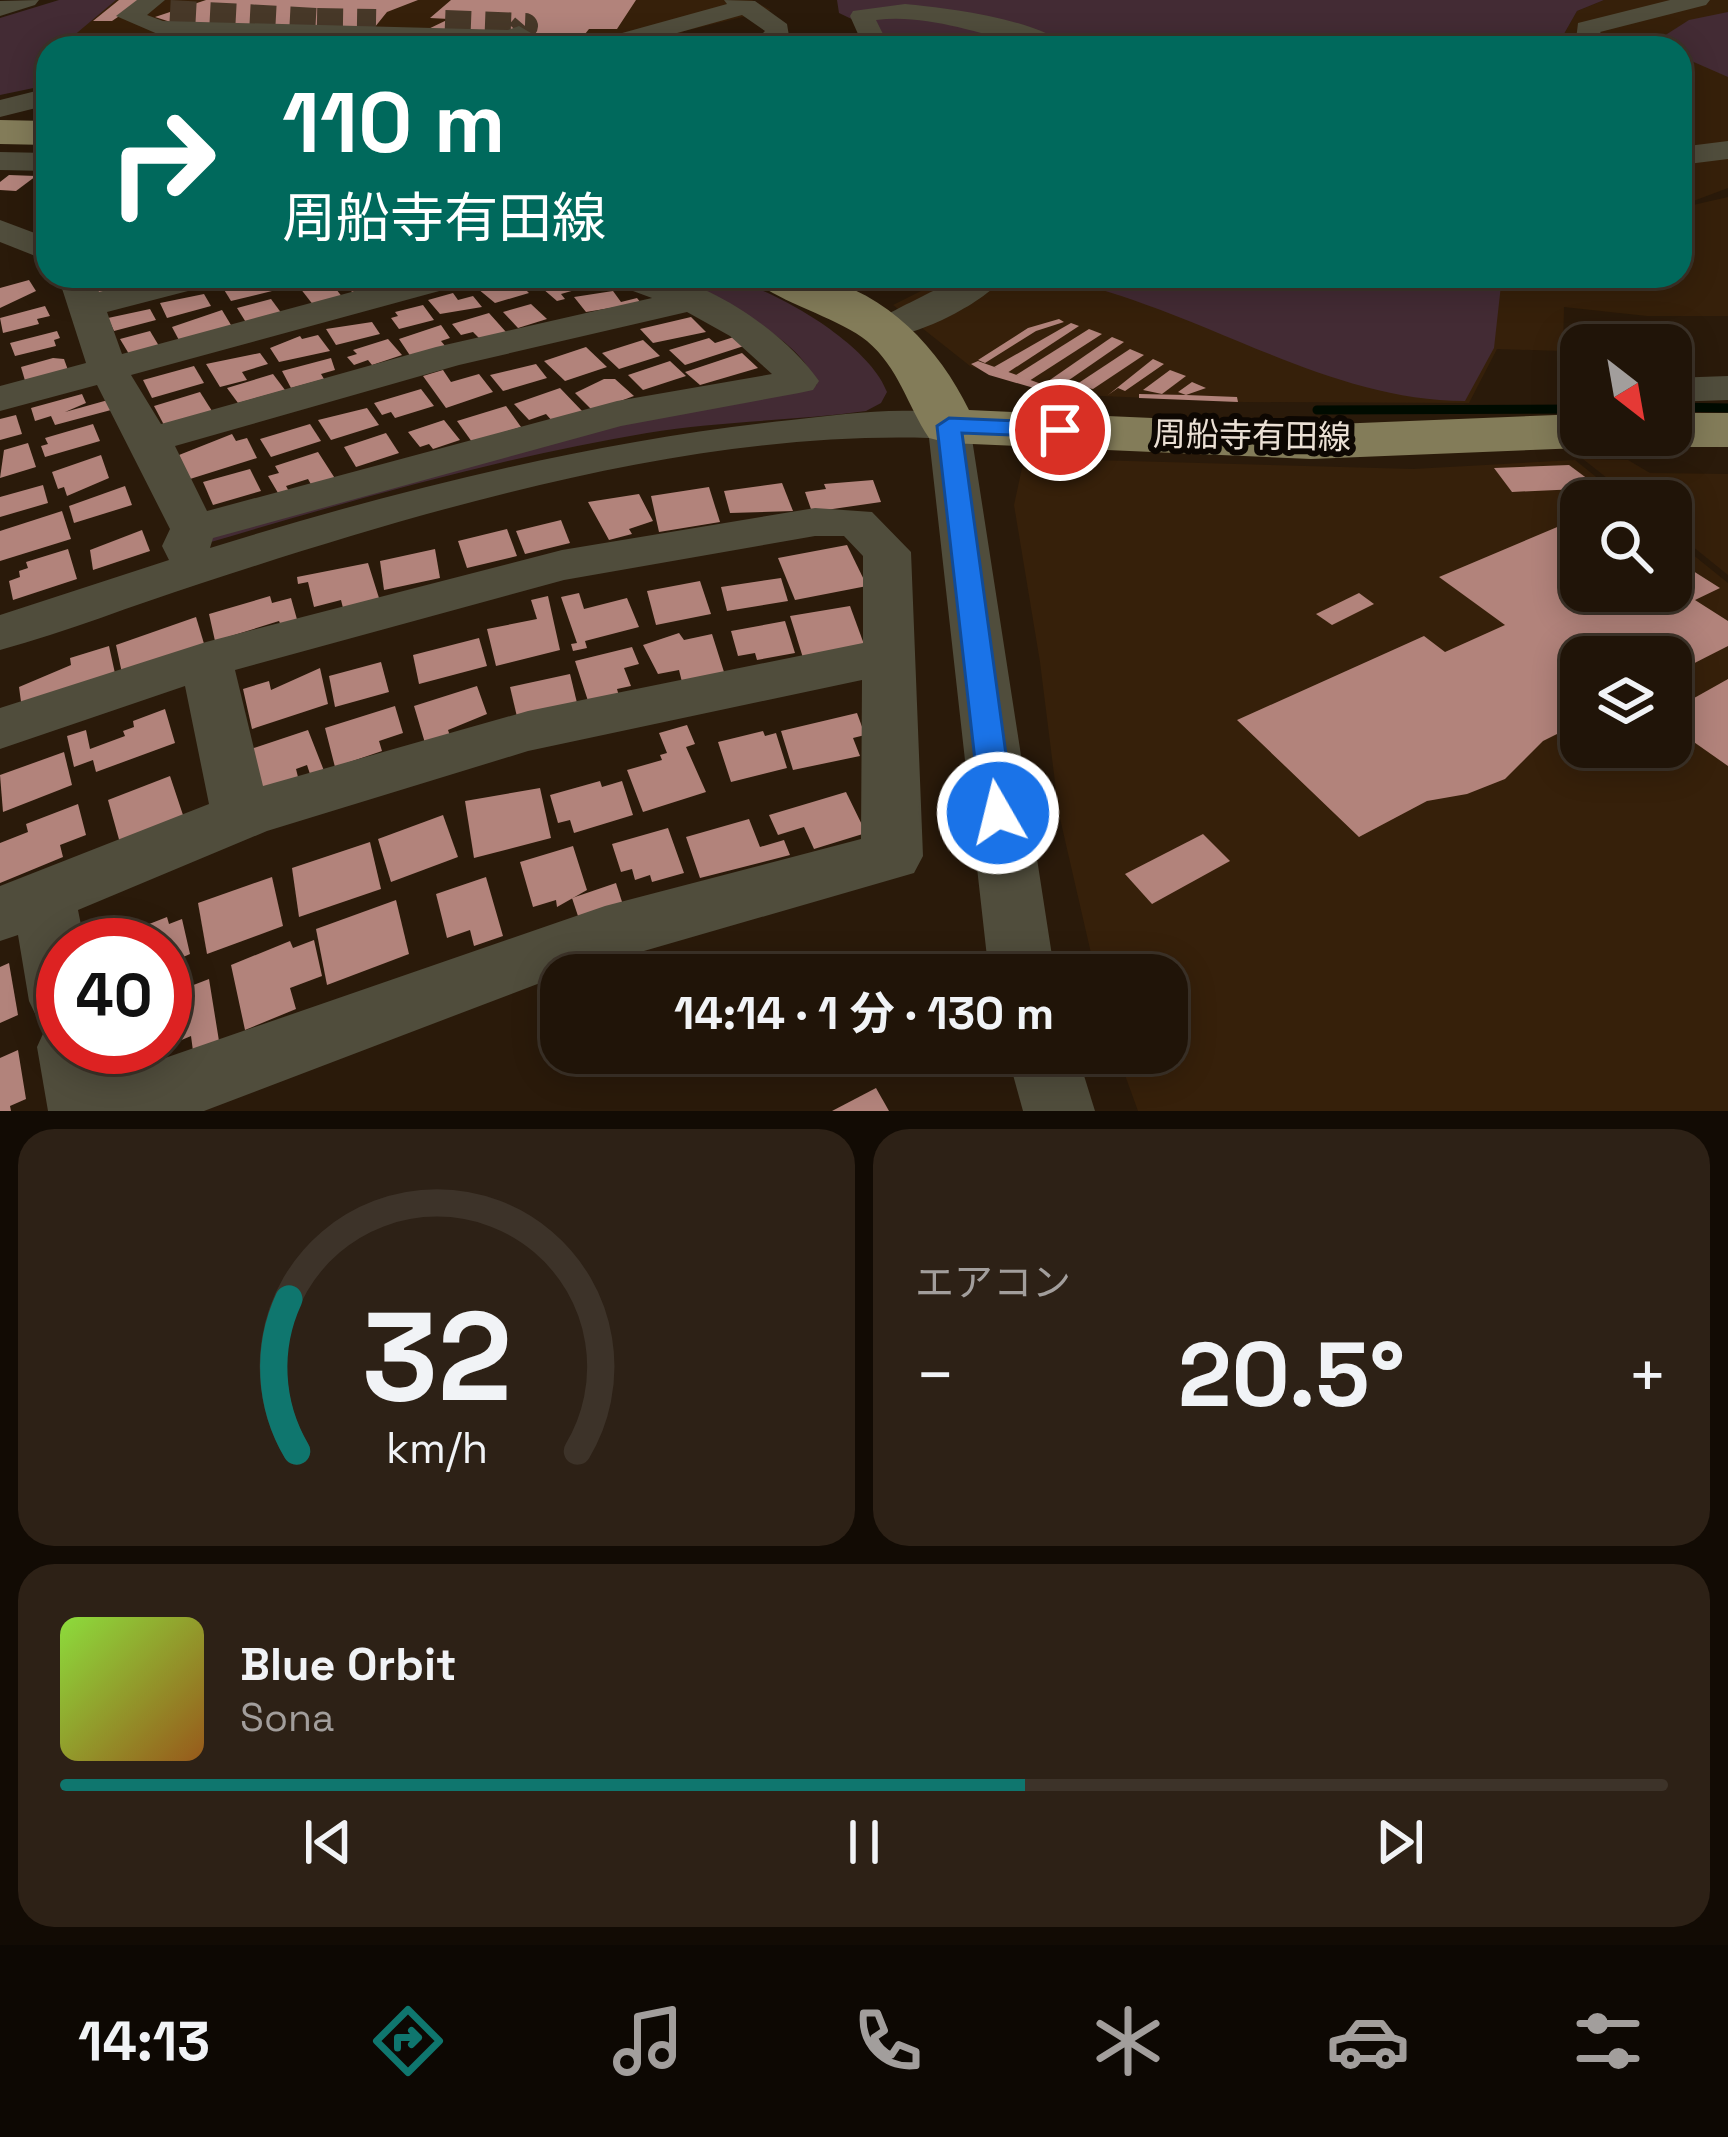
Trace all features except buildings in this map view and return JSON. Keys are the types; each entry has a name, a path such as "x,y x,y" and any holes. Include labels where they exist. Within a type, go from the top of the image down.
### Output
{"main road":[{"path":"0,132 36,133"},
{"path":"800,288 886,328 929,378 949,426"},
{"name":"周船寺有田線","path":"949,426 1311,442 1560,432"},
{"path":"1692,430 1728,430"}],"street":[{"path":"0,9 27,0"},
{"path":"1588,36 1587,28 1698,0"},
{"path":"634,36 741,3 778,28 777,36"},
{"path":"164,4 128,16 160,28 460,36"},
{"path":"870,36 861,22 869,10 909,8 987,17 1029,36"},
{"path":"376,22 417,13 417,22 445,22"},
{"path":"517,36 520,33"},
{"path":"0,109 36,99"},
{"path":"1692,154 1728,150"},
{"path":"0,160 36,162"},
{"path":"0,230 36,251"},
{"path":"71,288 109,370 150,440 194,548"},
{"path":"0,399 408,288"},
{"path":"0,633 194,548 617,414 799,381 783,358 752,332 660,288"},
{"path":"886,328 917,318 967,288"},
{"path":"150,440 450,355 692,300"},
{"path":"1692,389 1728,388"},
{"path":"194,548 587,460 881,423 949,426 1019,954"},
{"path":"0,729 206,660 562,565 815,522 856,522 886,552 892,856 605,933 112,1111"},
{"path":"36,939 21,904 241,816 528,731 890,656"},
{"path":"206,660 241,816"},
{"path":"77,1074 84,1111"},
{"path":"1048,1074 1059,1111"}],"shaded area":[{"path":"59,0 116,0 73,36 36,36 36,88 0,95 0,18"},
{"path":"114,0 752,0 771,10 681,32 690,36 72,36"},
{"path":"837,0 1604,0 1577,11 1563,36 885,36 839,13"},
{"path":"1604,0 1728,0 1728,188 1692,202 1692,36 1563,36 1577,11"},
{"path":"1728,12 1728,77 1692,61 1692,36 1664,36 1689,20"},
{"path":"1728,197 1728,316 1647,316 1564,307 1560,351 1497,349 1469,403 1243,402 1054,394 970,366 893,305 927,288 1692,288 1692,205"},
{"path":"677,288 756,288 786,302 859,353 887,392 881,403 866,411 674,429 591,443 479,468 204,544 216,531 631,420 817,385 789,346 718,304"},
{"path":"1094,288 1501,288 1494,348 1465,401 1423,398 1341,380"},
{"path":"1583,459 1628,460 1650,473 1728,474 1728,575 1692,546 1692,480 1610,480"},
{"path":"1093,460 1413,469 1575,460 1600,480 1560,480 1560,612 1692,612 1692,554 1728,583 1728,1111 1138,1111 1125,1074 1188,1074 1188,954 1091,954 1059,814 1014,505 1022,468 1037,461"}],"waterway":[{"path":"1692,407 1728,408"},
{"path":"1317,410 1560,409"}],"tunnel":[{"path":"170,13 317,21"},
{"path":"313,26 317,21"},
{"path":"317,21 376,22"},
{"path":"445,23 525,26 519,33"}],"route":[{"path":"998,813 949,426 1060,430"}]}
